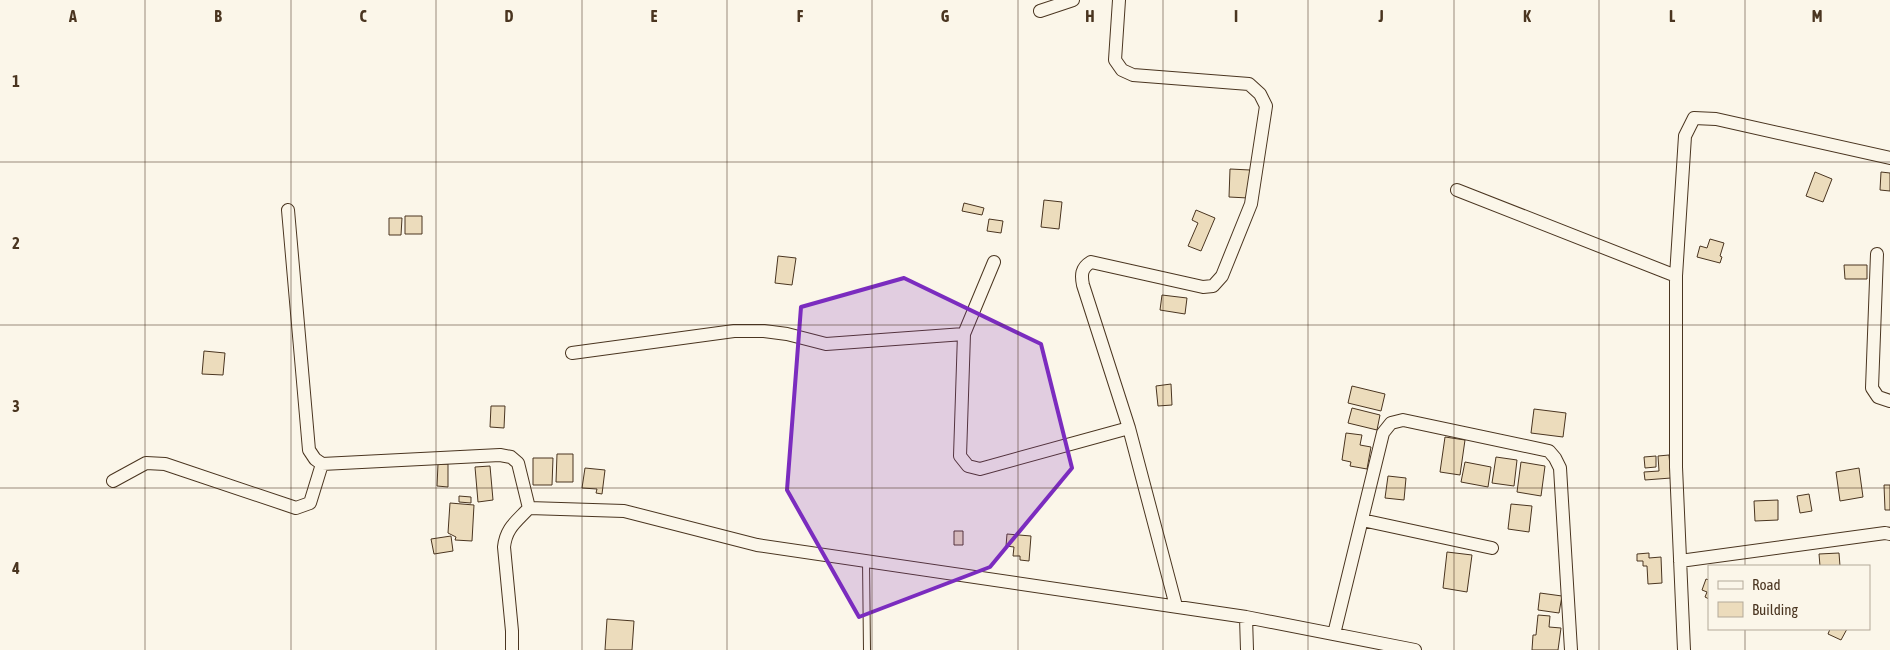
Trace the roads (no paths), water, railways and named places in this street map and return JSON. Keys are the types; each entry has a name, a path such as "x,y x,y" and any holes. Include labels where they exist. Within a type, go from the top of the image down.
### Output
{"street":[{"path":"1040,11 1073,0"},
{"path":"1119,0 1115,60 1122,70 1133,75 1249,84 1260,94 1266,106 1251,204 1222,276 1214,286 1203,287 1090,262 1082,270 1081,278 1129,428 1176,606"},
{"path":"1684,650 1676,467 1676,276 1685,136 1694,118 1716,119 1890,158"},
{"path":"1458,190 1676,276"},
{"path":"288,210 309,450 314,459 322,464 500,455 511,457 518,463 528,508"},
{"path":"1876,254 1872,388 1878,397 1890,401"},
{"path":"994,262 964,334 960,456 968,466 980,469 1129,428"},
{"path":"572,353 734,331 764,331 788,334 826,344 964,334"},
{"path":"1334,634 1383,432 1391,423 1403,420 1549,450 1555,458 1560,468 1571,650"},
{"path":"113,481 146,463 165,464 296,508 310,503 322,464"},
{"path":"512,650 504,547 505,538 508,529 528,508 624,510 756,545 1246,617 1412,650"},
{"path":"1362,520 1492,548"},
{"path":"1680,561 1885,533 1890,534"},
{"path":"1246,617 1247,650"}],"lane":[{"path":"866,560 866,650"}]}
